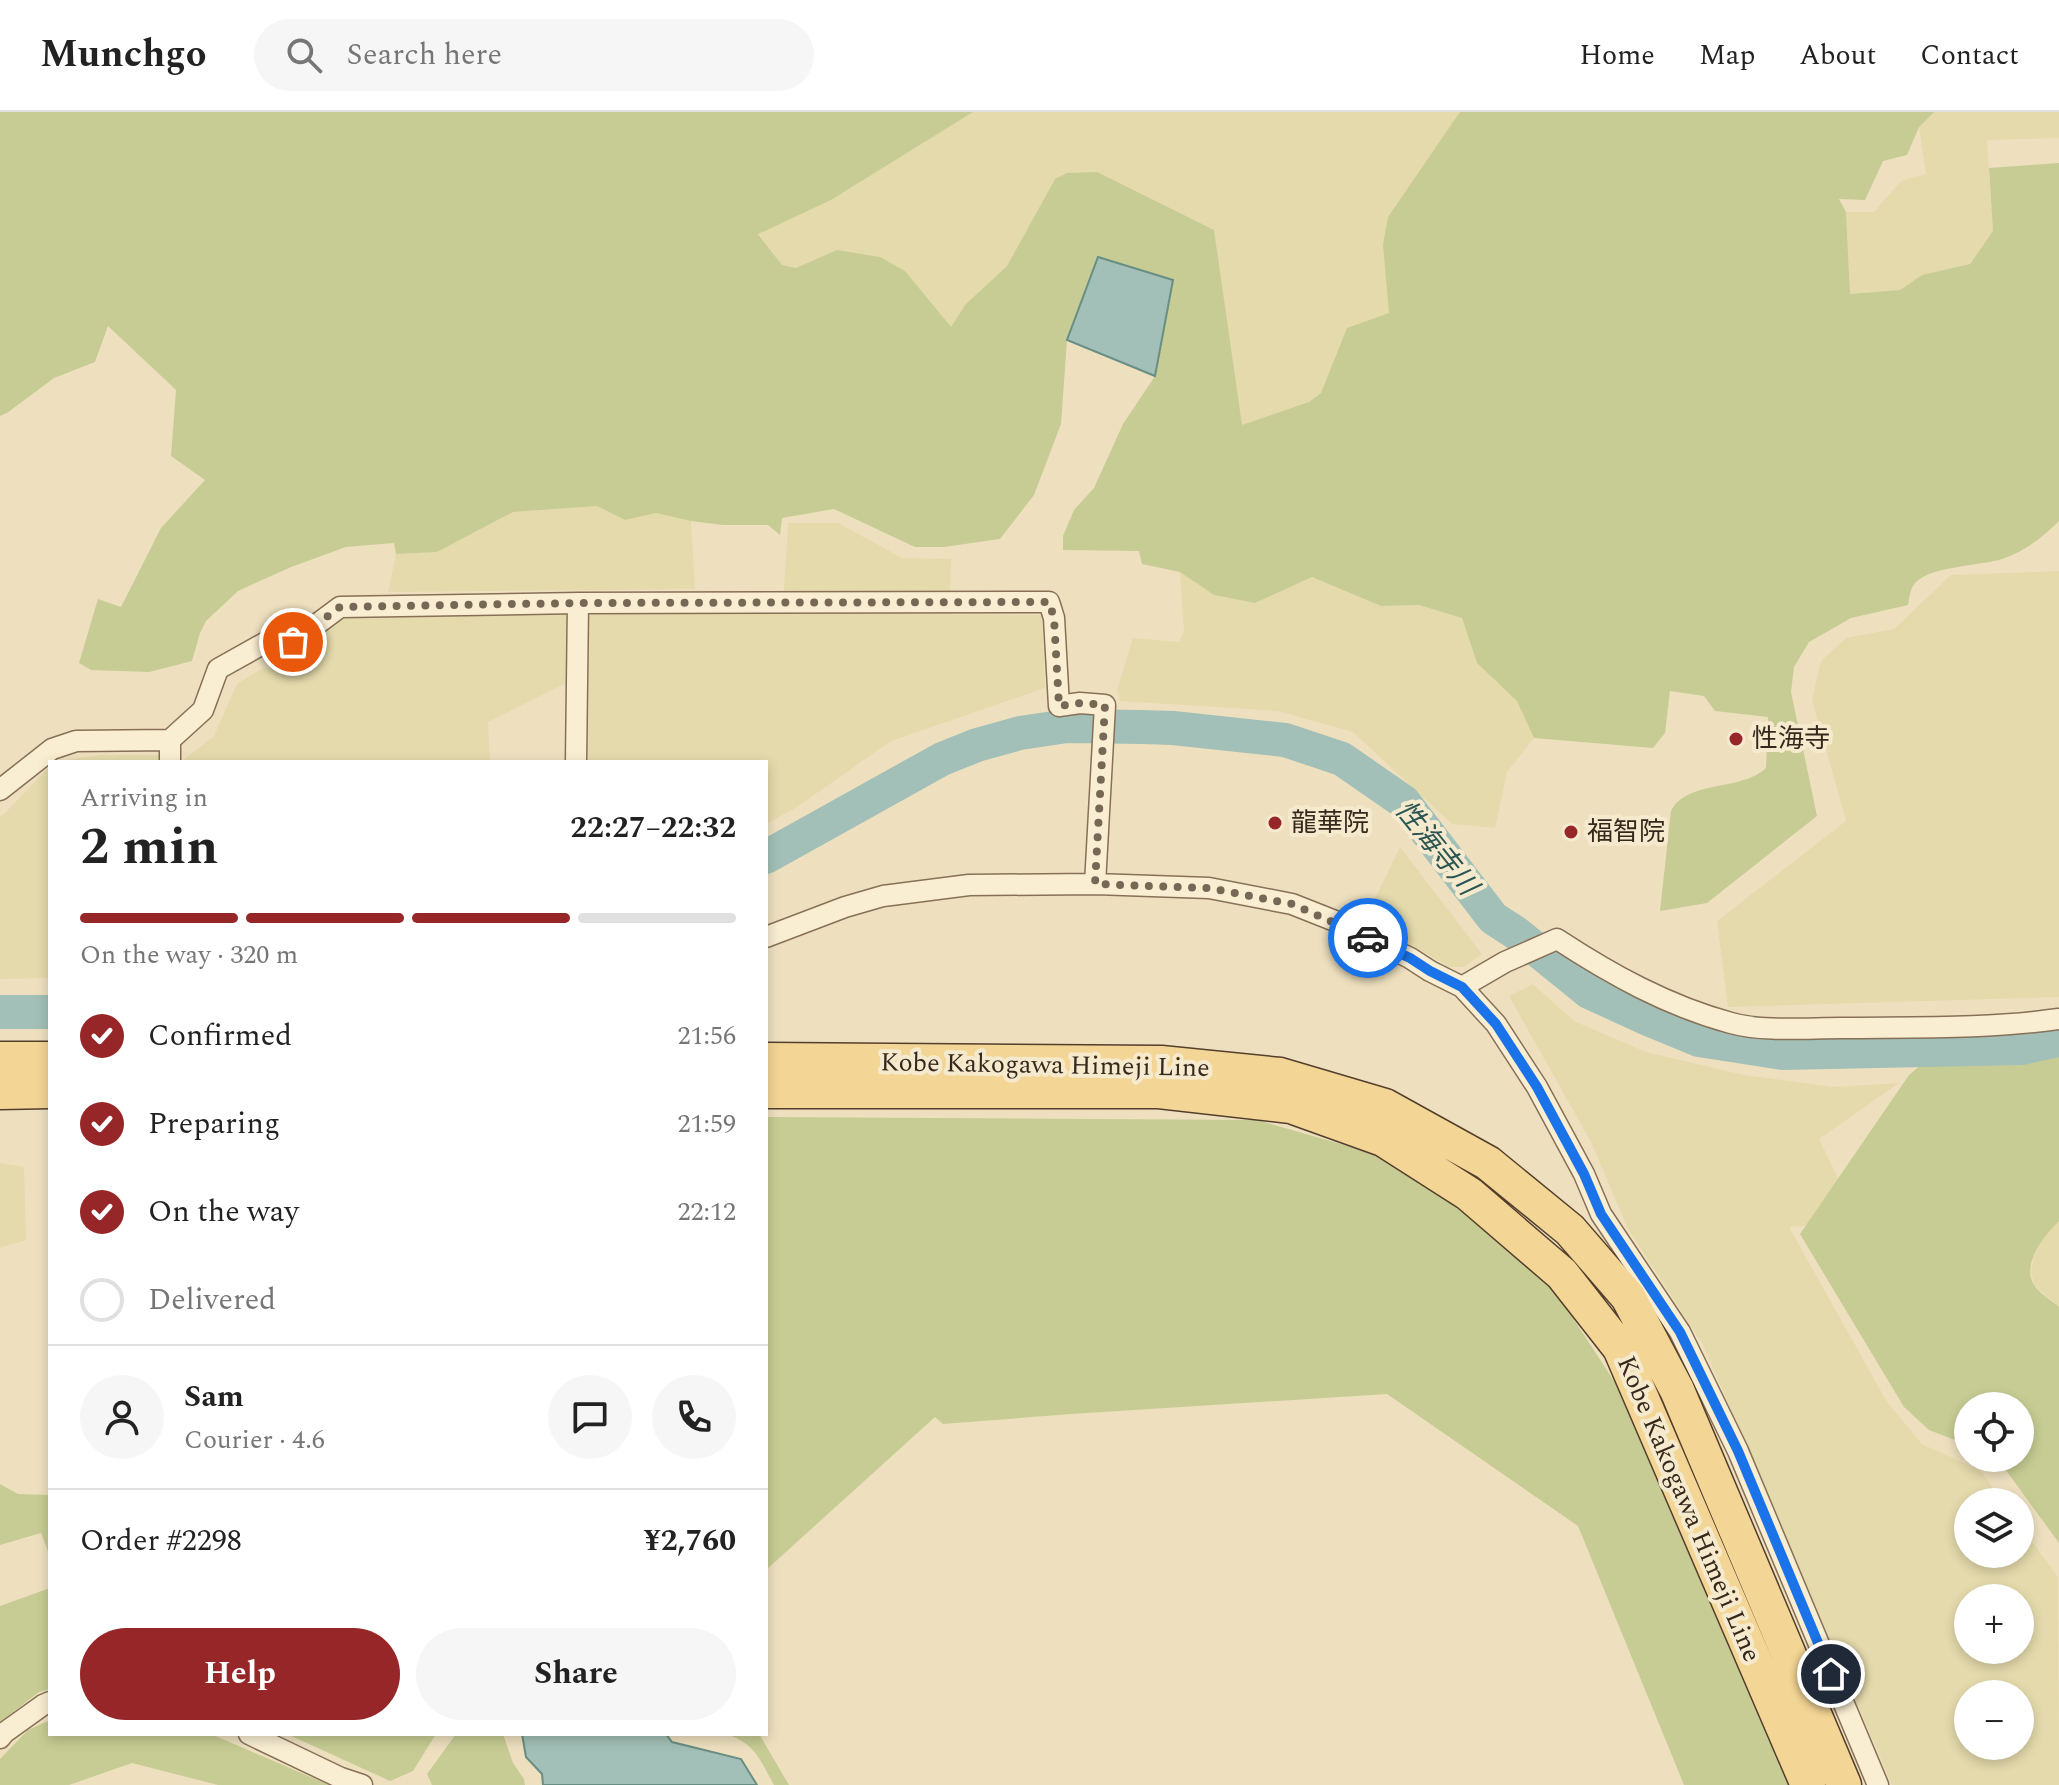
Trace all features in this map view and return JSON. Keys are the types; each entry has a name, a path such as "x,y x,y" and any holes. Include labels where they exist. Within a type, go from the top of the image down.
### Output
{"main road":[{"path":"0,1059 48,1059"},
{"name":"Kobe Kakogawa Himeji Line","path":"768,1060 1161,1063 1280,1075 1385,1106 1488,1163 1570,1230 1628,1297 1677,1390 1844,1785"},
{"path":"0,1092 48,1091"},
{"name":"Kobe Kakogawa Himeji Line","path":"768,1091 1159,1091 1291,1106 1383,1139 1469,1194 1562,1274 1620,1348 1808,1785"}],"street":[{"path":"0,790 52,749 76,741 170,740 203,710 218,669 268,641 293,642 340,607 1049,602 1054,618 1059,706 1080,703 1105,705 1095,884"},
{"path":"576,760 578,603"},
{"path":"170,740 170,760"},
{"path":"768,936 883,896 969,885 1095,884 1209,888 1292,904 1335,921 1462,987 1496,1024 1537,1087 1584,1174 1601,1214 1680,1332 1738,1451 1878,1785"},
{"path":"1462,987 1505,962 1557,939 1599,966 1671,1004 1735,1025 1783,1029 1937,1027 2059,1019"},
{"path":"0,1738 48,1703"},
{"path":"253,1736 362,1785"}],"shaded area":[{"path":"973,112 1460,112 1384,245 1390,313 1347,329 1321,393 1309,402 1241,426 1214,230 1055,179 1007,266 966,304 951,328 905,271 837,251 796,268 782,265 758,233 831,200"},
{"path":"1934,112 2059,112 2059,138 1987,140 1993,231 1970,264 1922,275 1900,290 1850,294 1846,212 1874,212 1901,181 1926,174 1919,127"},
{"path":"597,506 625,520 656,513 691,521 695,589 388,592 396,554 437,552 513,512"},
{"path":"788,523 838,523 902,558 951,559 950,593 784,591"},
{"path":"2059,571 2059,997 1728,1007 1717,921 1846,821 1812,700 1821,661 1846,638 1894,629 1951,575"},
{"path":"1180,572 1214,595 1255,603 1312,577 1381,606 1419,605 1462,618 1477,663 1517,701 1534,738 1507,772 1495,828 1452,824 1353,732 1278,711 1120,701 1117,690 1133,638 1179,642 1184,631"},
{"path":"567,611 571,617 570,681 488,722 490,760 184,760 214,736 237,684 263,668 298,666 304,646 342,617"},
{"path":"589,612 1042,615 1045,688 891,741 797,807 768,823 768,760 588,760"},
{"path":"99,755 161,755 161,760 68,760"},
{"path":"48,768 48,978 0,979 0,816"},
{"path":"1400,847 1482,954 1464,967 1450,967 1365,919"},
{"path":"1533,984 1574,1021 1646,1052 1744,1075 1833,1087 1899,1083 1819,1139 1841,1184 1825,1224 1789,1227 1887,1402 1922,1444 1954,1459 1954,1472 1982,1472 1993,1488 1954,1488 1954,1568 2034,1568 2034,1544 2058,1577 2059,1785 1892,1785 1703,1345 1627,1227 1592,1144 1509,996"},
{"path":"0,1163 24,1167 26,1240 0,1248"},
{"path":"2059,1221 2059,1307 2034,1285 2031,1271 2043,1238"}],"green space":[{"path":"0,112 973,112 831,200 758,234 782,265 796,268 837,250 880,257 905,271 951,327 966,304 1007,266 1055,179 1067,173 1097,172 1214,230 1242,425 1309,402 1321,393 1347,328 1389,313 1383,245 1388,217 1460,112 1934,112 1919,127 1907,155 1883,161 1865,200 1839,199 1846,212 1850,294 1900,290 1922,275 1970,264 1993,231 1989,168 2059,163 2059,521 2018,552 2002,559 1929,574 1913,586 1908,605 1851,618 1809,642 1794,667 1791,692 1817,816 1707,903 1660,911 1671,811 1690,794 1743,780 1766,768 1768,717 1715,711 1704,696 1670,691 1665,733 1653,748 1534,738 1517,701 1477,663 1462,618 1419,605 1381,606 1312,577 1255,603 1214,595 1180,572 1142,564 1139,551 1063,550 1063,536 1074,510 1094,488 1123,424 1155,376 1173,281 1099,257 1067,340 1061,424 1034,495 1000,539 944,547 915,547 834,509 782,518 780,535 768,525 723,525 656,513 625,520 597,506 513,512 437,552 396,554 394,543 346,547 238,591 206,621 192,661 149,672 91,670 79,663 98,599 121,607 161,528 205,480 171,456 176,390 108,326 95,362 54,378 0,416"},
{"path":"2059,1054 2059,1221 2036,1250 2030,1268 2034,1285 2059,1307 2059,1543 2034,1509 2034,1488 2019,1488 2007,1472 2034,1472 2034,1392 1954,1392 1954,1440 1929,1430 1904,1407 1800,1234 1909,1075 1922,1064"},
{"path":"768,1117 1257,1120 1376,1154 1477,1220 1558,1295 1625,1398 1792,1785 1684,1785 1578,1526 1387,1394 943,1424 935,1417 768,1568"},
{"path":"0,1484 18,1494 48,1495 48,1552 41,1533 0,1545"},
{"path":"48,1589 48,1690 39,1692 0,1722 0,1606"},
{"path":"48,1721 48,1736 216,1736 329,1785 218,1785 132,1763 69,1785 0,1785 0,1759 28,1730"},
{"path":"291,1736 435,1736 413,1771 390,1781"},
{"path":"455,1736 504,1736 525,1785 432,1785 427,1774"},
{"path":"731,1736 760,1736 789,1785 774,1785 760,1760 744,1742"}],"water":[{"path":"1098,257 1173,280 1155,376 1067,340"},
{"path":"522,1736 668,1736 672,1742 741,1759 757,1785 543,1785 542,1774 526,1757"}],"waterway":[{"name":"性海寺川","path":"768,856 942,759 1020,733 1067,726 1142,727 1285,740 1342,759 1404,802 1493,918 1589,992 1699,1040 1783,1053 2021,1048 2059,1040"},
{"name":"性海寺川","path":"0,1012 48,1012"}],"way so far":[{"path":"293,642 340,607 1049,602 1054,618 1059,706 1080,703 1105,705 1095,884 1209,888 1292,904 1368,938"}],"place":[{"name":"性海寺","path":"1736,739"},
{"name":"龍華院","path":"1275,823"},
{"name":"福智院","path":"1571,832"}],"route":[{"path":"1368,938 1462,987 1496,1024 1537,1087 1566,1138 1601,1214 1680,1332 1738,1451 1831,1674"}]}
